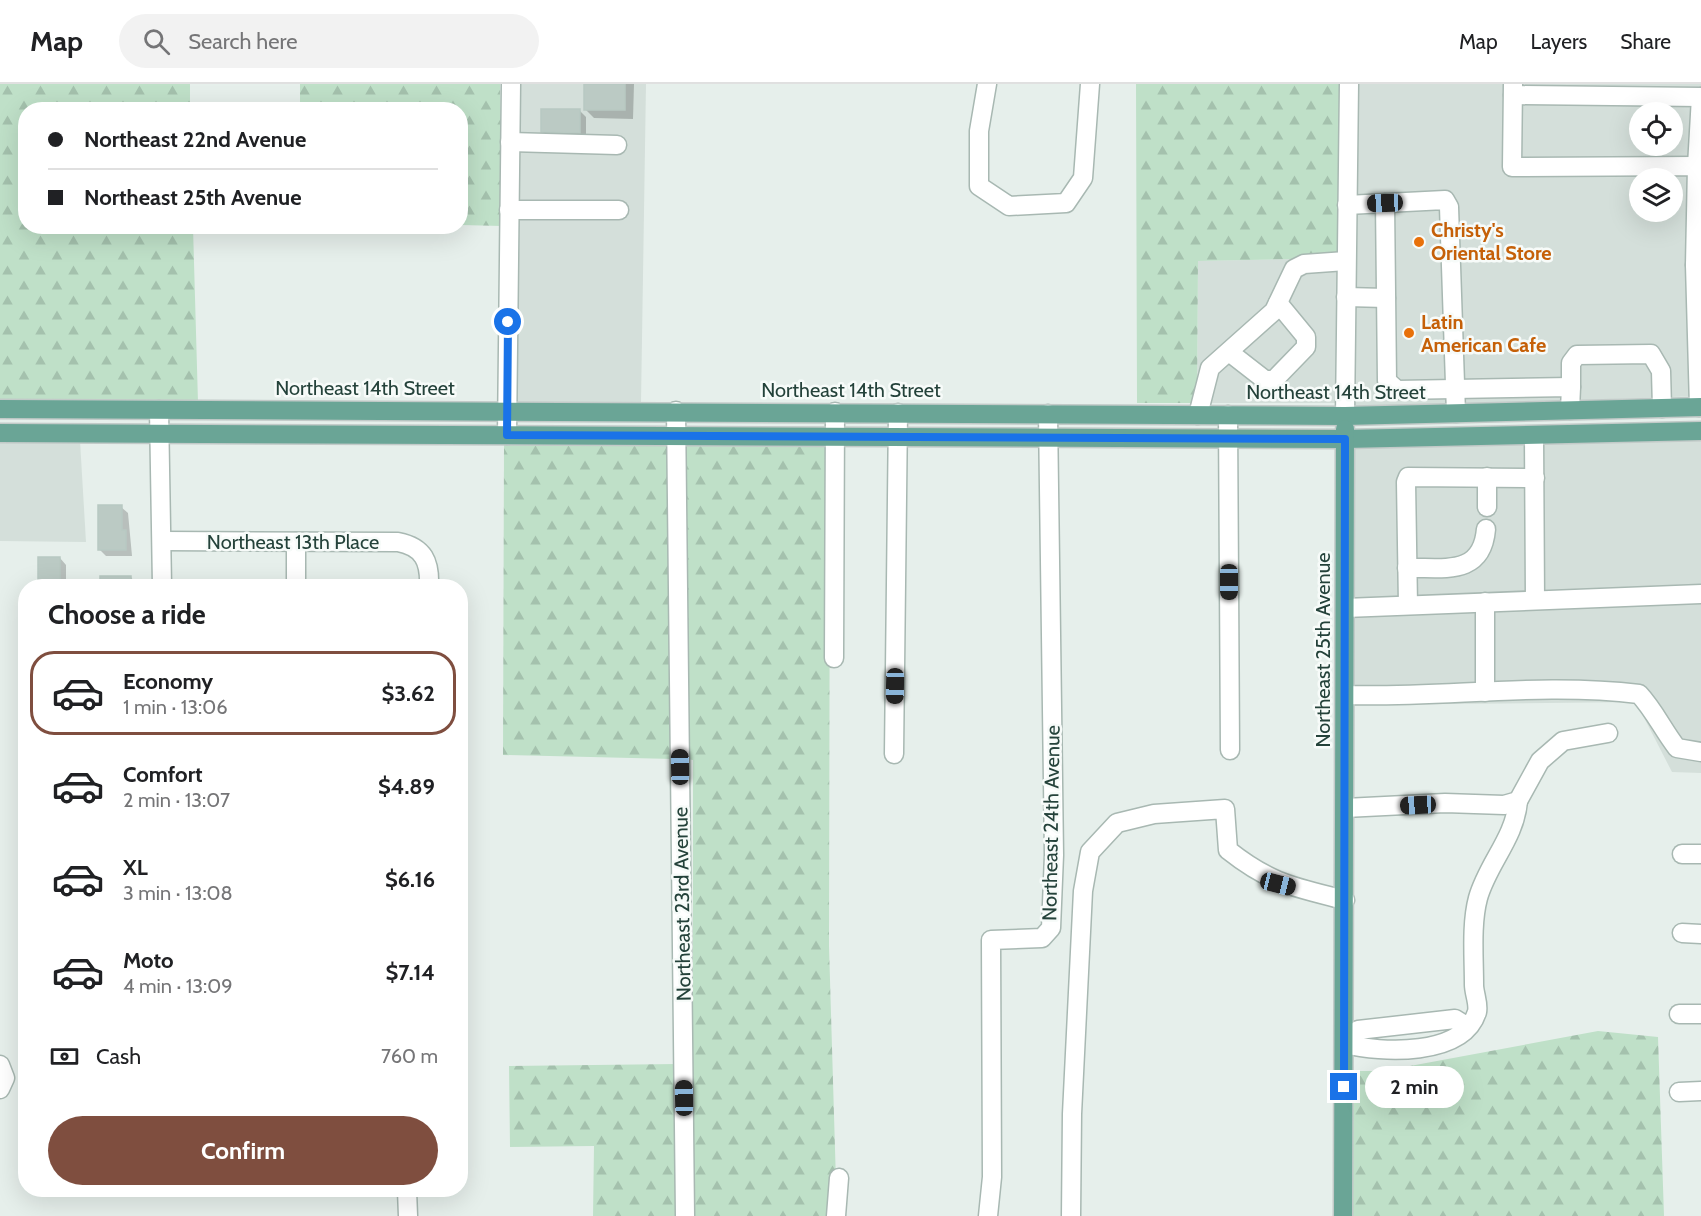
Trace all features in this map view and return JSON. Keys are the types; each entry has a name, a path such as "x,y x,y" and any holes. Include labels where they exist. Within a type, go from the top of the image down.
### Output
{"main road":[{"name":"Northeast 14th Street","path":"0,409 1345,416 1700,407"},
{"path":"0,432 1345,439 1700,431 1700,407"},
{"name":"Northeast 25th Avenue","path":"1343,1216 1345,416"}],"street":[{"path":"507,435 511,84"},
{"path":"987,84 979,131 979,186 1009,206 1066,203 1083,178 1090,84"},
{"name":"Northeast 25th Avenue","path":"1345,416 1349,84"},
{"path":"1699,166 1512,167 1513,89 1701,97 1698,265 1700,407"},
{"path":"510,142 617,145"},
{"path":"1347,205 1444,200 1449,207 1456,413"},
{"path":"1385,203 1387,381 1397,390 1571,387"},
{"path":"509,210 620,210"},
{"path":"1198,415 1210,368 1274,311 1294,269 1304,264 1346,261"},
{"path":"1346,297 1386,298"},
{"path":"1229,352 1265,381 1274,380 1306,347 1306,337 1278,303"},
{"path":"1570,410 1571,363 1577,355 1651,354 1661,370 1662,408"},
{"path":"1504,388 1505,412"},
{"path":"159,410 162,579"},
{"name":"Northeast 23rd Avenue","path":"676,411 686,1216"},
{"path":"834,658 836,412"},
{"path":"894,754 898,413"},
{"name":"Northeast 24th Avenue","path":"988,1216 992,1177 991,940 1042,938 1051,928 1054,855 1048,414"},
{"path":"1228,415 1230,750"},
{"path":"1534,436 1535,600"},
{"path":"1408,605 1406,482 1408,477 1534,478"},
{"path":"1487,477 1487,507"},
{"path":"1407,568 1461,567 1473,562 1483,547 1486,529"},
{"name":"Northeast 13th Place","path":"162,541 398,543 411,545 422,552 428,562 429,579"},
{"path":"296,542 296,579"},
{"path":"1345,608 1701,594"},
{"path":"1485,602 1485,692"},
{"path":"1345,695 1611,691 1639,694 1651,707 1662,729 1677,748 1701,752"},
{"path":"1345,1044 1369,1050 1424,1047 1452,1040 1468,1027 1477,1011 1474,986 1474,936 1478,897 1512,830 1518,801 1540,761 1563,741 1608,733"},
{"path":"1345,808 1445,803 1504,805 1518,801"},
{"path":"1071,1216 1072,1114 1083,891 1090,852 1117,823 1154,814 1225,809 1228,850 1252,869 1278,884 1345,900"},
{"path":"1682,854 1701,854"},
{"path":"1682,933 1701,934"},
{"path":"1679,1014 1701,1014"},
{"path":"0,1065 5,1078 0,1089"},
{"path":"1679,1092 1701,1091"},
{"path":"836,1216 839,1178"},
{"path":"407,1197 408,1216"}],"shaded area":[{"path":"518,84 646,84 641,403 514,403"},
{"path":"1356,84 1701,84 1701,396 1352,408"},
{"path":"1338,258 1338,403 1197,403 1198,261"},
{"path":"1701,439 1701,773 1672,772 1636,702 1352,705 1352,448"},
{"path":"0,441 80,441 86,542 0,541"}],"green space":[{"path":"0,84 190,84 190,102 18,102 18,234 193,234 198,402 0,401"},
{"path":"300,84 500,84 502,226 468,225 468,102 300,102"},
{"path":"1136,84 1342,84 1338,258 1198,261 1197,403 1137,403"},
{"path":"504,443 670,444 673,759 503,755"},
{"path":"684,444 830,445 829,946 837,1216 693,1216 693,760 687,759"},
{"path":"1598,1031 1658,1037 1664,1216 1350,1216 1352,1071 1383,1071"},
{"path":"677,1064 678,1216 593,1216 594,1146 510,1147 509,1066"}],"building":[{"path":"584,84 625,84 625,110 584,110"},
{"path":"541,109 580,109 580,133 541,132"},
{"path":"98,505 122,505 122,530 126,530 126,550 98,550"},
{"path":"38,557 60,557 60,579 38,579"},
{"path":"100,576 131,576 131,579 100,579"}],"place":[{"name":"Christy's Oriental Store","path":"1419,242"},
{"name":"Latin American Cafe","path":"1409,333"}],"route":[{"path":"508,322 507,435 1345,439 1344,1087"}]}
